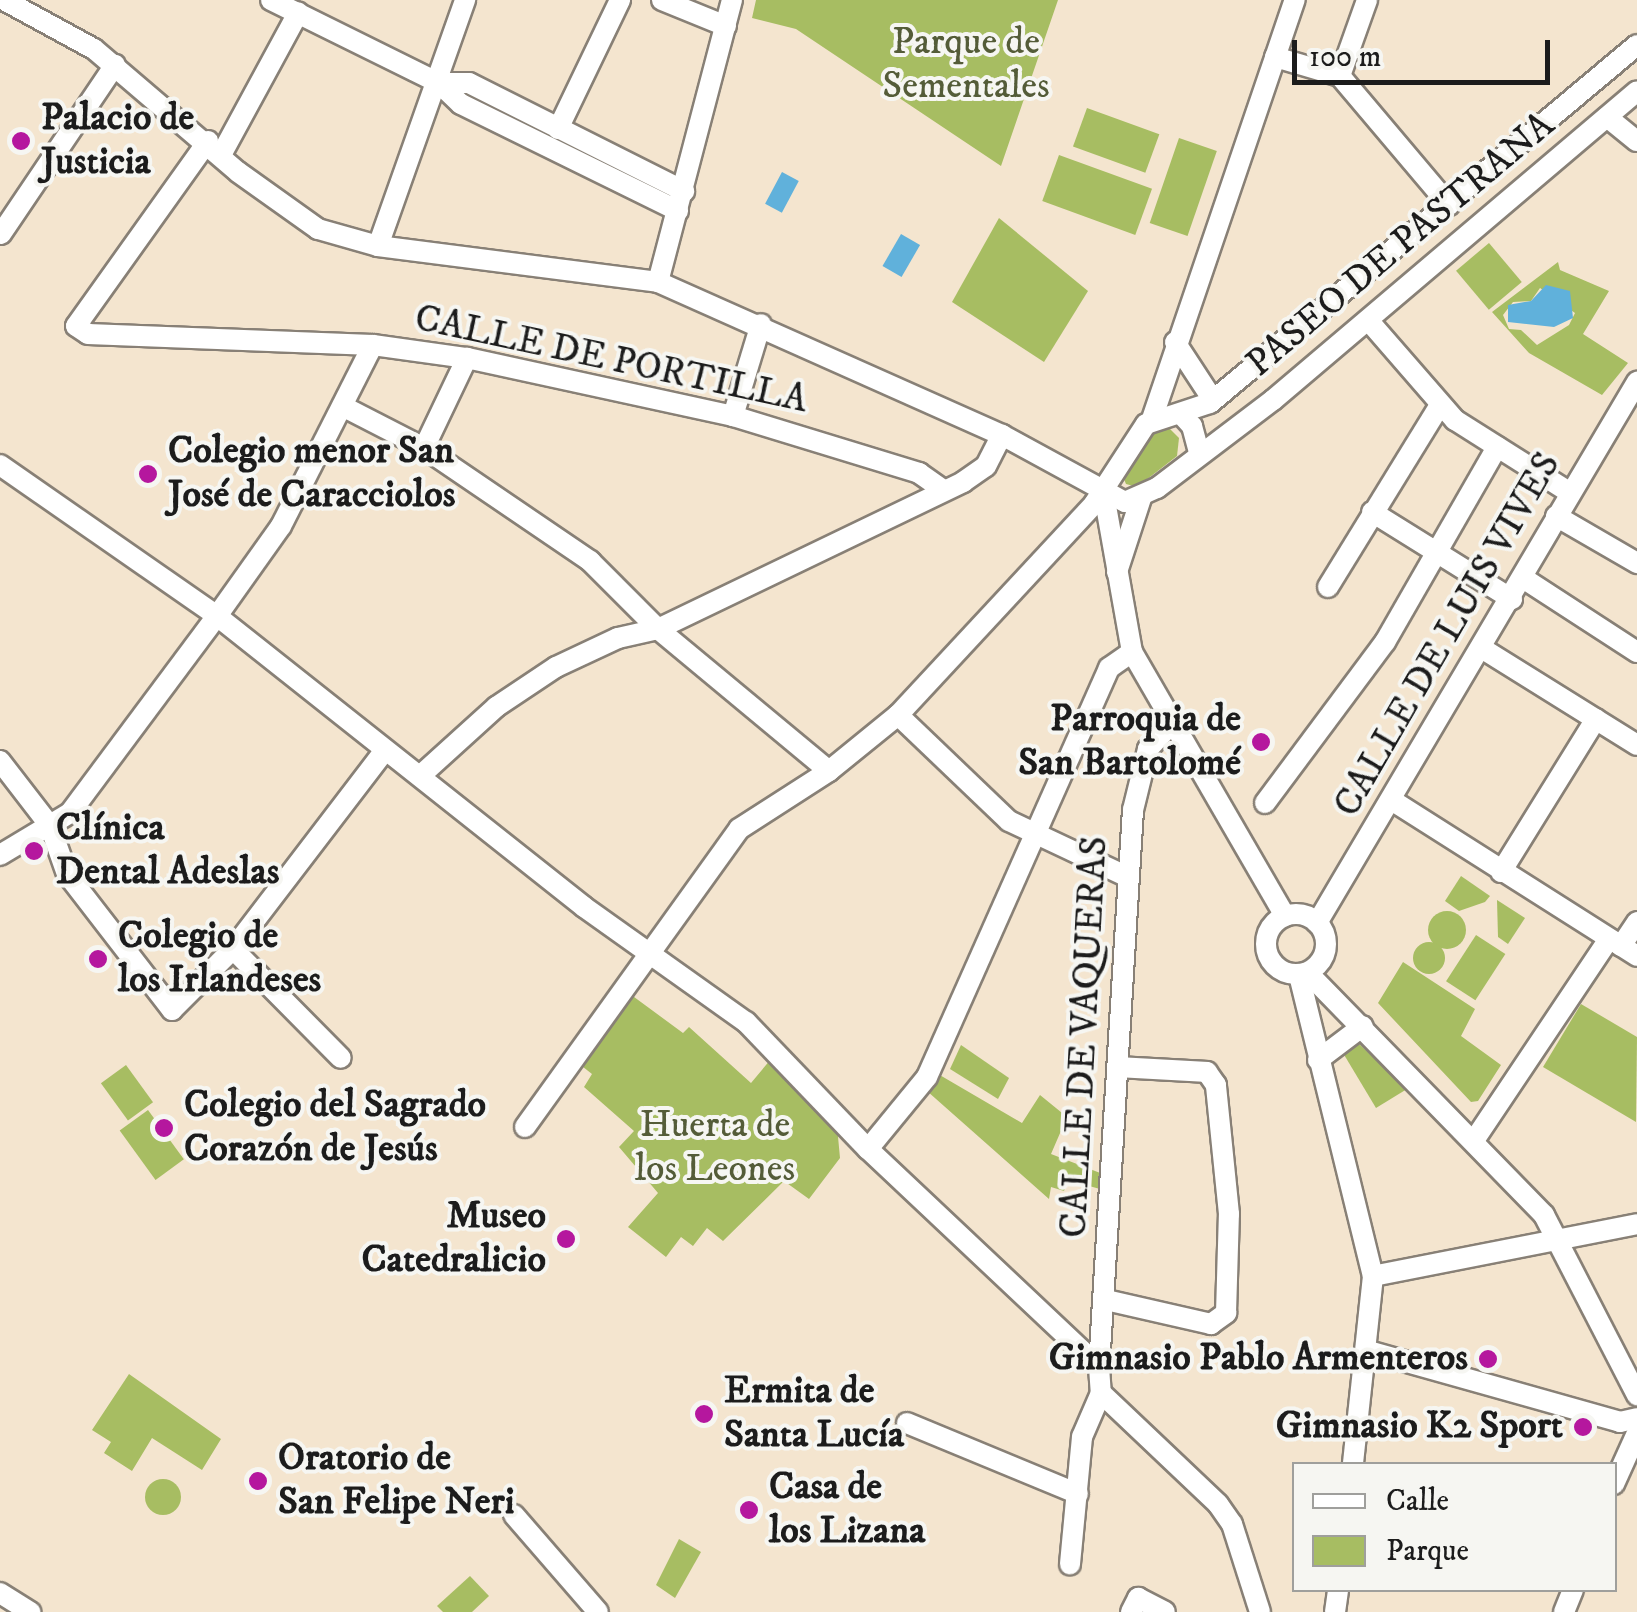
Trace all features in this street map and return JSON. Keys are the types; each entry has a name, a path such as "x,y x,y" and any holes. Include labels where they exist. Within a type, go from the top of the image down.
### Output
{"street":[{"path":"4,0 70,33 115,65 318,229 378,246 658,282 761,324 1002,434 1125,502 1141,498"},
{"path":"271,0 439,83 461,104 681,201"},
{"path":"378,246 439,83 465,0"},
{"path":"558,129 620,0"},
{"path":"662,0 726,26"},
{"path":"658,282 732,0"},
{"path":"525,1127 739,828 829,771 898,714 1102,489 1152,418 1295,0"},
{"path":"1340,76 1366,0"},
{"path":"214,148 298,13"},
{"name":"PASEO DE PASTRANA","path":"1182,415 1231,386 1637,45"},
{"path":"1275,57 1340,76 1449,205"},
{"path":"2,234 115,65"},
{"path":"439,83 469,83 558,129 681,201"},
{"name":"PASEO DE PASTRANA","path":"1141,498 1256,414 1637,91"},
{"path":"1607,116 1637,141"},
{"name":"CALLE DE PORTILLA","path":"214,148 76,326 88,334 372,345 467,358 733,416 919,473 943,490"},
{"path":"1368,320 1440,405 1570,492"},
{"path":"733,416 761,324"},
{"path":"1176,342 1213,400"},
{"path":"0,854 70,813 218,616 281,526 372,345"},
{"path":"424,448 467,358"},
{"name":"CALLE DE LUIS VIVES","path":"1318,922 1483,649 1556,516 1637,382"},
{"path":"1328,588 1440,405"},
{"path":"344,407 424,448 590,560 658,629 829,771"},
{"path":"1152,418 1182,415 1199,454"},
{"path":"420,776 496,707 556,667 618,638 658,629 943,490 986,466 1002,434"},
{"path":"1266,803 1385,642 1496,446"},
{"path":"0,465 218,616 584,907 746,1022 868,1149 1098,1366"},
{"path":"1102,489 1114,578 1132,652 1286,916"},
{"path":"1114,578 1141,498"},
{"path":"1372,512 1512,598"},
{"path":"1556,516 1637,563"},
{"path":"1522,578 1637,652"},
{"path":"1483,649 1637,745"},
{"path":"868,1149 928,1077 1108,668 1132,652"},
{"path":"898,714 1009,821 1126,876"},
{"path":"1501,872 1596,719"},
{"name":"CALLE DE VAQUERAS","path":"1101,1393 1098,1366 1106,1300 1126,876 1148,749 1172,723"},
{"path":"0,762 50,826 67,874 172,1010 233,950 385,750"},
{"path":"1392,801 1622,947"},
{"path":"1303,974 1325,954 1318,922 1286,916 1270,928 1268,954 1280,970 1303,974 1363,1026 1475,1140 1561,1238 1637,1395"},
{"path":"1475,1140 1637,922"},
{"path":"233,950 340,1058"},
{"path":"1303,974 1318,1060 1373,1276 1353,1462"},
{"path":"1318,1060 1363,1026"},
{"path":"1106,1300 1211,1324 1226,1312 1229,1214 1216,1085 1206,1072 1118,1068"},
{"path":"1373,1276 1637,1224"},
{"path":"1368,1351 1620,1422 1637,1418"},
{"path":"1070,1564 1082,1437 1101,1393 1218,1504 1232,1524 1260,1612"},
{"path":"907,1422 1078,1494"},
{"path":"1617,1477 1637,1433"},
{"path":"514,1515 598,1612"},
{"path":"0,1592 30,1612"},
{"path":"1134,1605 1165,1612"}],"green space":[{"name":"Parque de Sementales","path":"756,0 1058,0 1001,166 796,29 752,18"},
{"path":"1087,108 1159,134 1145,173 1073,147"},
{"path":"1179,138 1217,151 1188,236 1150,223"},
{"path":"1059,155 1152,189 1135,235 1042,201"},
{"path":"999,218 1088,291 1044,362 952,302"},
{"path":"1489,243 1522,282 1489,310 1456,271"},
{"path":"1558,262 1560,270 1609,291 1583,334 1628,363 1602,395 1529,353 1492,312","holes":["1540,288 1575,313 1569,325 1537,345 1521,330 1509,329 1503,315 1513,302 1531,301"]},
{"path":"1167,426 1179,438 1177,456 1137,487 1126,484 1121,472 1150,431"},
{"path":"1461,876 1490,896 1485,902 1459,911 1445,901"},
{"path":"1497,900 1525,918 1508,944 1498,937"},
{"path":"1447,911 1460,917 1466,930 1460,943 1447,949 1434,943 1428,930 1434,917"},
{"path":"1476,935 1505,954 1475,1000 1446,981"},
{"path":"1429,942 1441,946 1445,958 1441,970 1429,974 1417,970 1413,958 1417,946"},
{"path":"1403,962 1475,1009 1461,1036 1501,1065 1478,1101 1471,1102 1378,1003"},
{"name":"Huerta de los Leones","path":"630,994 683,1033 689,1027 751,1083 771,1059 837,1126 840,1158 809,1199 784,1181 723,1241 707,1228 693,1246 681,1237 666,1257 628,1227 658,1193 619,1147 634,1131 584,1087 592,1074 578,1063"},
{"path":"1581,1004 1637,1037 1636,1122 1543,1067"},
{"path":"1356,1041 1407,1089 1376,1108 1343,1053"},
{"path":"961,1045 1009,1078 998,1099 950,1069"},
{"path":"126,1065 153,1102 128,1120 101,1083"},
{"path":"938,1074 1022,1123 1040,1095 1067,1117 1051,1154 1108,1176 1107,1191 1068,1180 1064,1191 1051,1187 1049,1199 927,1091"},
{"path":"148,1110 184,1159 156,1180 120,1131"},
{"path":"129,1374 221,1439 202,1470 152,1438 132,1471 104,1453 111,1442 92,1430"},
{"path":"163,1479 176,1484 181,1497 176,1510 163,1515 150,1510 145,1497 150,1484"},
{"path":"679,1539 701,1552 675,1598 656,1585"},
{"path":"470,1576 489,1596 472,1612 443,1612 437,1606"}],"water":[{"path":"782,172 799,181 782,213 765,204"},
{"path":"901,234 920,245 902,277 882,266"},
{"path":"1546,285 1570,291 1573,318 1554,327 1508,322 1508,305 1531,301"}],"place":[{"name":"Palacio de Justicia","path":"21,141"},
{"name":"Colegio menor San José de Caracciolos","path":"148,474"},
{"name":"Parroquia de San Bartolomé","path":"1261,742"},
{"name":"Clínica Dental Adeslas","path":"34,851"},
{"name":"Colegio de los Irlandeses","path":"98,959"},
{"name":"Colegio del Sagrado Corazón de Jesús","path":"164,1128"},
{"name":"Museo Catedralicio","path":"566,1239"},
{"name":"Gimnasio Pablo Armenteros","path":"1488,1359"},
{"name":"Ermita de Santa Lucía","path":"704,1414"},
{"name":"Gimnasio K2 Sport","path":"1583,1427"},
{"name":"Oratorio de San Felipe Neri","path":"258,1481"},
{"name":"Casa de los Lizana","path":"749,1510"}]}
